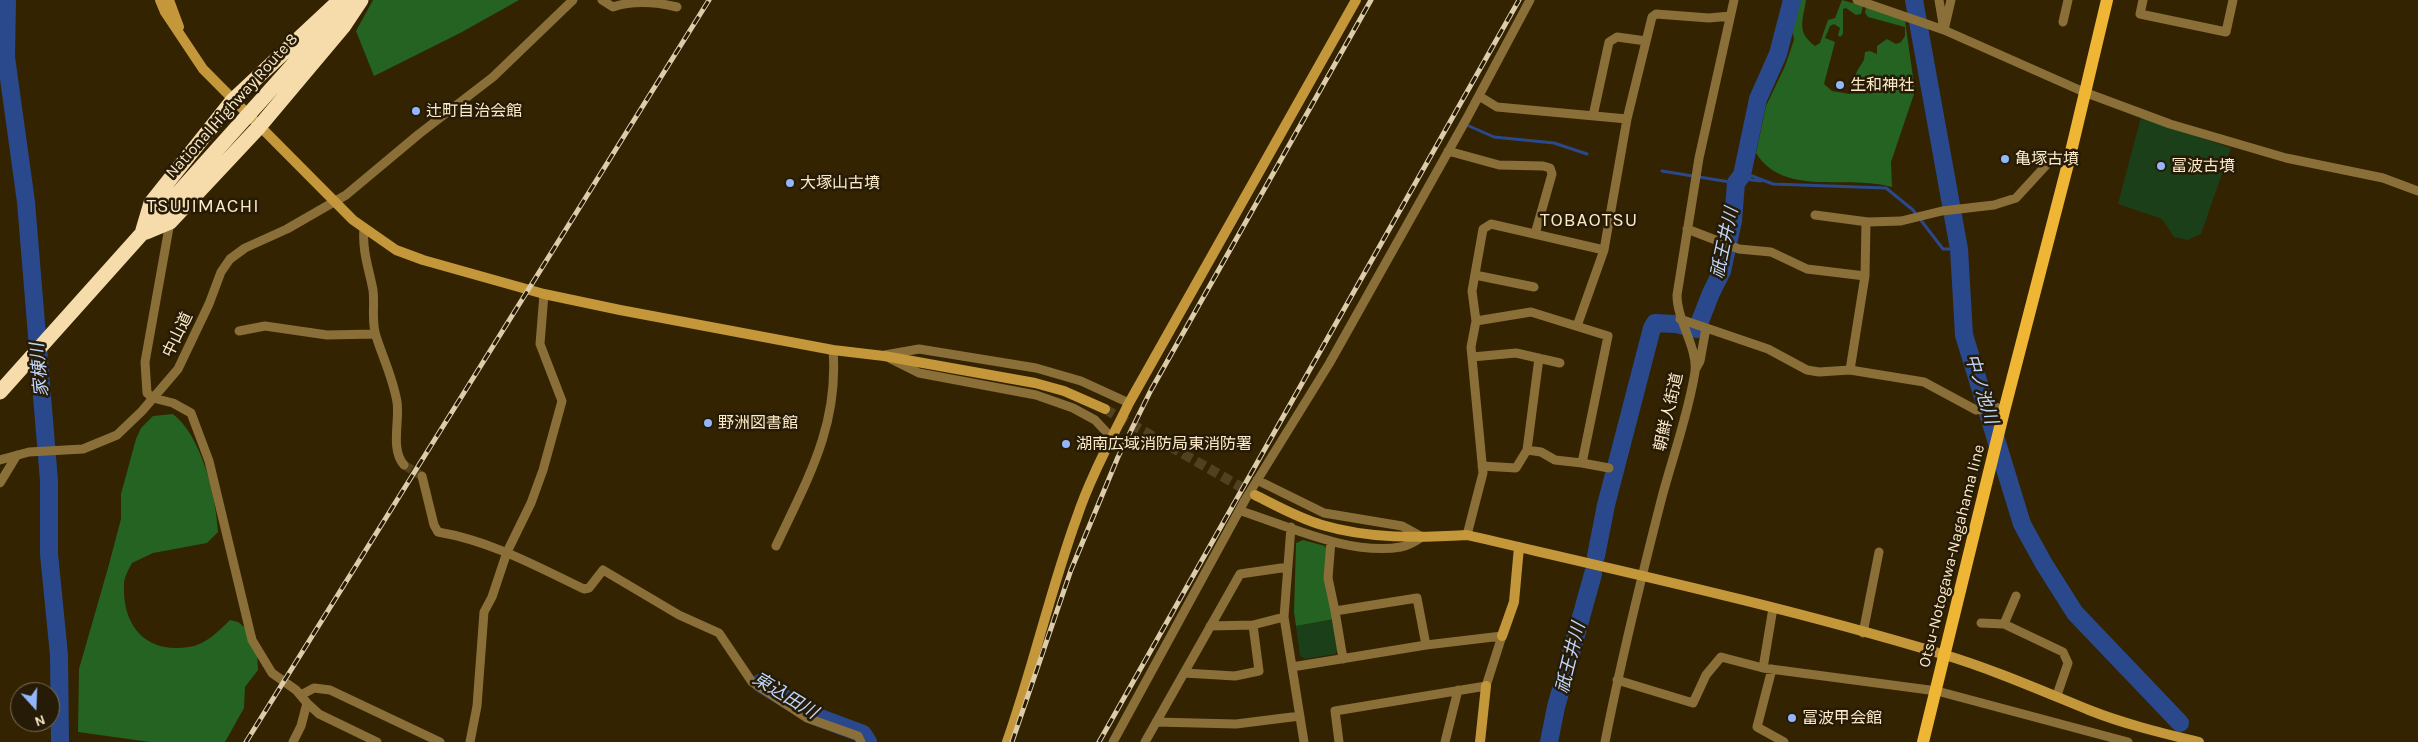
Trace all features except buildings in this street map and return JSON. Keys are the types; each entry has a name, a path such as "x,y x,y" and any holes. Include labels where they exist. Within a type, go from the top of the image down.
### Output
{"highway":[{"path":"142,233 151,203 234,100 340,0"},
{"name":"National Highway Route 8","path":"0,392 351,0"},
{"path":"142,233 170,222 259,127 343,27 361,0"}],"main road":[{"name":"Otsu-Notogawa-Nagahama line","path":"1923,742 1988,475 2000,413 2069,160 2106,0"}],"street":[{"path":"160,0 186,45 203,69 364,230 396,250 423,260 544,294 832,350 884,356 1035,383 1064,392 1104,409"},
{"path":"169,0 186,45"},
{"name":"中山道","path":"0,460 29,452 83,450 107,441 124,429 171,379 186,354 221,272 230,259 245,248 287,229 336,201 373,174 419,134 493,77 573,0"},
{"path":"602,0 613,6 629,2 661,3 677,7"},
{"path":"1007,742 1077,515 1112,438 1129,403 1356,0"},
{"path":"1113,742 1258,480 1329,364 1448,152 1530,0"},
{"name":"朝鮮人街道","path":"1605,742 1616,680 1676,452 1695,370 1693,354 1677,309 1677,295 1698,158 1734,0"},
{"path":"1857,0 1939,28 2084,92 2170,124 2286,158 2382,178 2418,191"},
{"path":"1939,0 1939,28"},
{"path":"1939,28 1951,0"},
{"path":"2063,22 2068,0"},
{"path":"2143,0 2140,14 2226,32 2233,0"},
{"path":"1577,326 1604,250 1628,119 1652,17 1656,14 1708,18 1730,16"},
{"path":"1593,116 1609,42 1617,37 1646,41"},
{"path":"1478,96 1497,107 1628,119"},
{"path":"1448,152 1499,165 1543,166 1550,168 1552,174 1535,234"},
{"path":"1816,216 1866,222 1994,205 2016,198 2050,161 2057,158 2069,160"},
{"path":"170,222 145,362 147,392 153,398 173,403 191,413 209,461 252,640 272,673 301,695 307,704 319,714 377,742"},
{"path":"1850,370 1865,276 1866,222"},
{"path":"1467,535 1482,473 1471,347 1476,321 1472,291 1483,229 1491,224 1604,250"},
{"path":"364,230 363,244 373,292 375,334 388,368 397,402 397,451 399,460 404,465"},
{"path":"1686,230 1728,244 1739,250 1772,252 1807,269 1865,276"},
{"path":"1475,275 1534,287"},
{"path":"470,742 477,706 484,612 492,597 507,552 531,503 543,470 562,401 540,344 544,294"},
{"path":"1476,321 1530,312 1608,336 1582,463"},
{"path":"1681,324 1702,326 1768,349 1807,370 1819,372 1850,370 1924,382 1976,410 2000,413"},
{"path":"239,331 265,326 327,335 375,334"},
{"path":"1695,370 1700,361 1702,326"},
{"path":"884,356 919,349 1036,368 1080,381 1129,403"},
{"path":"776,546 807,482 827,429 835,375 832,350"},
{"path":"1472,357 1516,353 1560,363"},
{"path":"884,356 919,373 1036,395 1074,408 1095,420 1112,438"},
{"path":"1482,466 1516,468 1527,450 1539,358"},
{"path":"1527,450 1541,452 1556,460 1609,468"},
{"path":"0,483 17,455"},
{"path":"422,476 434,526 438,532 467,537 507,552 584,589 589,588 603,570 679,615 719,633 752,682 806,718 858,736 862,742"},
{"path":"1258,480 1324,513 1402,526 1422,538"},
{"path":"1255,495 1291,514 1322,525 1360,532 1422,538 1467,535 1774,608 1943,654 2057,695 2088,710 2126,723 2199,742"},
{"path":"1241,511 1331,541 1371,548 1402,547 1422,538"},
{"path":"1291,527 1284,617 1304,742"},
{"path":"1331,541 1328,578 1343,659"},
{"path":"1480,742 1486,686 1514,602 1519,547"},
{"path":"1864,633 1879,552"},
{"path":"1145,742 1240,574 1288,567"},
{"path":"2004,624 2016,596"},
{"path":"1335,610 1417,598 1426,645"},
{"path":"1774,608 1768,668 1757,727 1784,742"},
{"path":"1210,626 1253,625 1284,617"},
{"path":"1981,624 2004,624 2063,652 2068,663 2057,695"},
{"path":"1184,672 1235,676 1260,671 1253,625"},
{"path":"1292,667 1426,645 1502,636"},
{"path":"1616,680 1693,703 1706,674 1721,657 1768,668 1936,691 2128,742"},
{"path":"1339,742 1335,711 1486,686"},
{"path":"301,695 314,688 330,690 440,742"},
{"path":"1446,742 1458,690"},
{"path":"293,742 301,726 307,704"},
{"path":"1156,722 1236,724 1300,716"}],"green space":[{"path":"373,0 519,0 462,32 374,76 356,31"},
{"path":"1801,0 1806,0 1803,31 1809,41 1815,46 1820,43 1828,20 1835,18 1842,0 1863,6 1861,14 1856,15 1846,8 1843,9 1843,34 1840,37 1838,35 1840,28 1834,24 1830,26 1825,38 1835,42 1824,84 1832,91 1850,94 1857,71 1864,60 1865,52 1870,51 1877,54 1877,46 1887,39 1896,44 1901,42 1905,36 1905,27 1868,17 1865,13 1866,6 1905,21 1915,91 1891,162 1892,187 1875,184 1800,180 1783,175 1768,167 1756,153 1766,106 1785,66 1794,40 1792,27"},
{"path":"2141,117 2231,148 2201,234 2188,240 2174,237 2162,219 2118,204"},
{"path":"173,414 192,437 206,468 211,485 218,532 207,543 153,553 132,563 124,581 124,599 132,624 140,634 160,646 174,648 195,646 211,637 230,620 238,622 256,636 258,670 245,687 244,708 225,742 150,742 78,732 79,669 121,519 121,494 136,439 141,428 153,416"},
{"path":"1303,540 1325,546 1328,552 1334,619 1296,626 1294,612 1296,543"},
{"path":"1334,619 1338,649 1335,654 1305,659 1300,656 1296,626"}],"waterway":[{"name":"家棟川","path":"7,0 6,57 26,202 49,481 49,554 59,655 60,742"},
{"name":"祇王井川","path":"1596,556 1606,505 1652,328 1655,323 1676,324 1697,329 1722,271 1733,221 1736,183 1742,175 1758,99 1778,54 1792,0"},
{"name":"中ノ池川","path":"1914,0 1959,249 1964,335 2022,524 2044,564 2075,613 2180,723"},
{"path":"1469,126 1494,137 1554,143 1587,154"},
{"path":"1662,171 1736,183"},
{"path":"1742,175 1752,176 1773,184 1886,188 1913,210 1943,249 1959,249"},
{"path":"1746,176 1751,180 1761,181"},
{"name":"祇王井川","path":"1549,742 1556,707 1593,574"},
{"name":"東込田川","path":"760,683 812,715 863,734 868,742"}],"tunnel":[{"path":"1105,409 1255,495"},
{"path":"404,465 422,476"}],"railway":[{"path":"246,742 709,0"},
{"path":"1012,742 1071,570 1118,457 1151,390 1371,0"},
{"path":"1099,742 1519,0"}],"place":[{"name":"生和神社","path":"1840,85"},
{"name":"辻町自治会館","path":"416,111"},
{"name":"亀塚古墳","path":"2005,159"},
{"name":"冨波古墳","path":"2161,166"},
{"name":"大塚山古墳","path":"790,183"},
{"name":"野洲図書館","path":"708,423"},
{"name":"湖南広域消防局東消防署","path":"1066,444"},
{"name":"冨波甲会館","path":"1792,718"}],"district":[{"name":"TSUJIMACHI","path":"203,207"},
{"name":"TOBAOTSU","path":"1589,221"}]}
